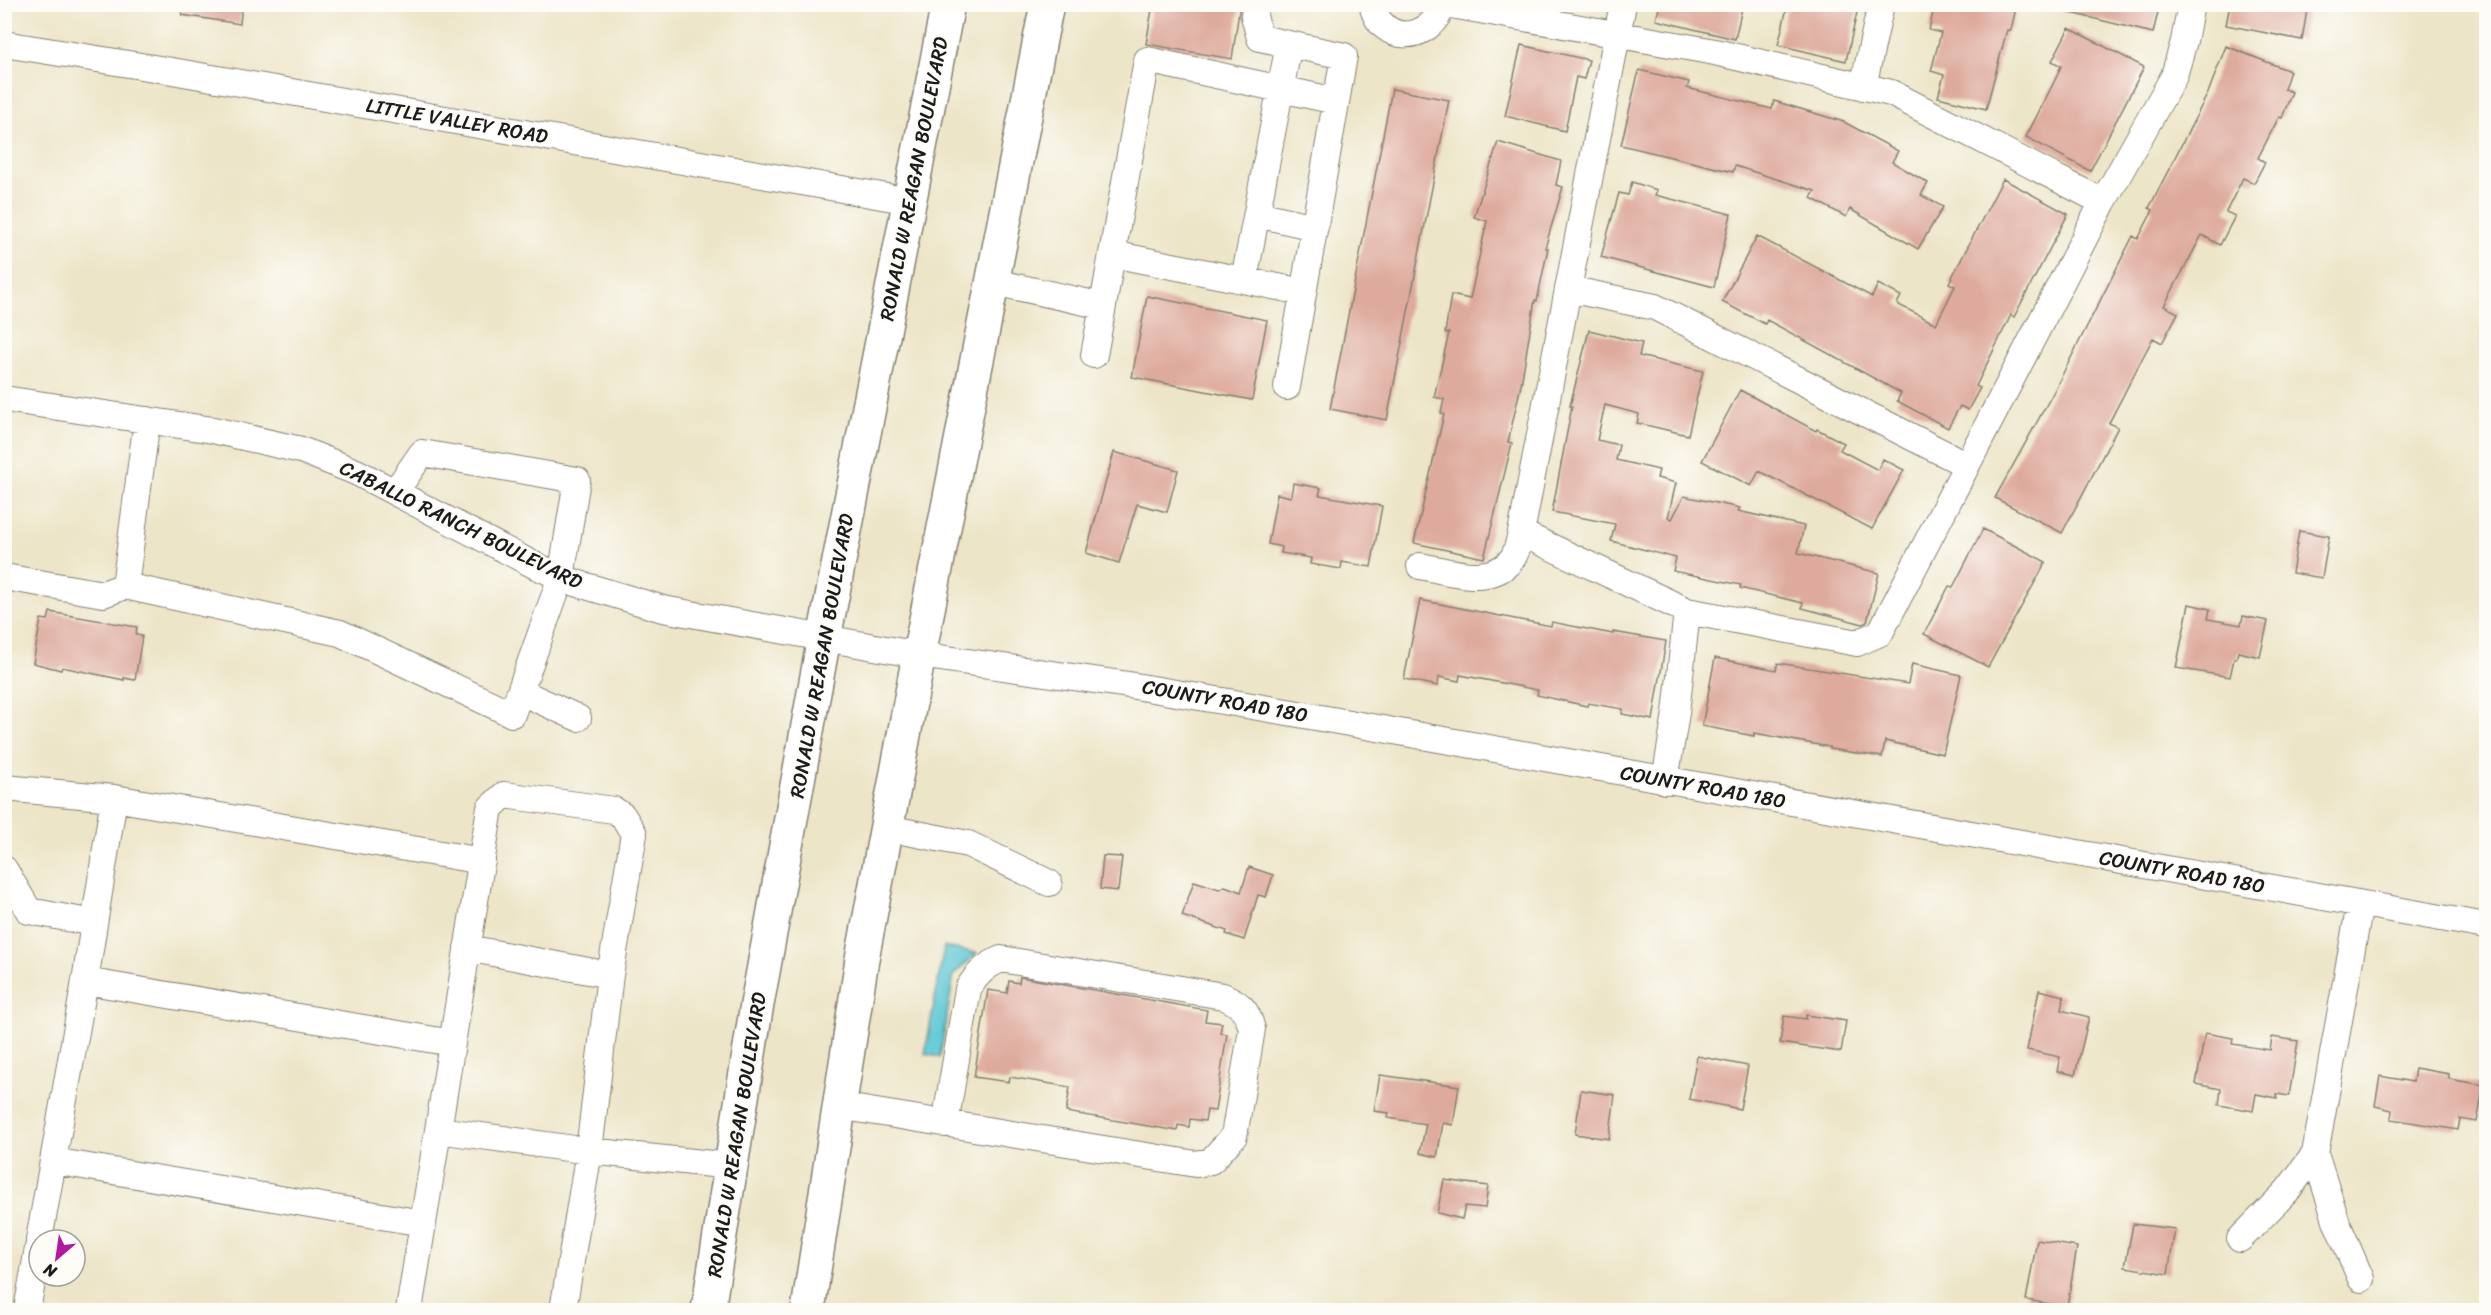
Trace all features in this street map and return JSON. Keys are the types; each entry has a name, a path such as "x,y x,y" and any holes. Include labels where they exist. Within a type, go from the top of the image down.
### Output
{"main road":[{"name":"RONALD W REAGAN BOULEVARD","path":"708,1311 756,1010 824,638 948,4"},
{"path":"808,1311 862,959 919,655 1047,4"}],"street":[{"path":"1255,4 1254,16 1260,38 1344,56 1287,387"},
{"path":"1372,4 1374,13 1389,30 1412,34 1423,31 1433,24 1444,4 1715,52 1891,93 2103,202"},
{"path":"1420,566 1476,576 1500,571 1514,558 1521,533 1623,4"},
{"path":"1863,87 1881,4"},
{"path":"1521,533 1687,611 1857,643 1880,633 2103,202 2174,76 2191,4"},
{"name":"LITTLE VALLEY ROAD","path":"4,44 172,71 910,201"},
{"path":"1244,280 1289,44"},
{"path":"1094,355 1148,60 1336,101"},
{"path":"1257,214 1315,227"},
{"path":"1112,254 1303,292"},
{"path":"994,282 1103,306"},
{"path":"1568,289 1655,307 1967,465"},
{"name":"CABALLO RANCH BOULEVARD","path":"4,399 235,434 302,450 394,492 494,545 561,576 618,597 663,609 919,655"},
{"path":"125,586 147,420"},
{"path":"4,577 104,594 125,586 340,633 512,714 561,576 577,480 422,453 394,492"},
{"path":"1665,781 1676,713 1687,611"},
{"name":"COUNTY ROAD 180","path":"919,655 1129,685 2487,926"},
{"path":"520,692 578,718"},
{"path":"4,788 114,798 482,861"},
{"path":"409,1311 490,808 504,795 614,810 622,816 634,834 610,975 589,1151 563,1311"},
{"path":"41,1228 85,981 114,798"},
{"path":"887,828 968,844 1049,883"},
{"path":"4,869 29,911 94,923"},
{"path":"2240,1239 2287,1191 2315,1154 2360,904"},
{"path":"467,948 610,975"},
{"path":"839,1106 945,1124 1196,1164 1211,1161 1234,1136 1252,1029 1248,1015 1240,1003 1223,996 1001,959 987,965 968,989 945,1124"},
{"path":"85,981 452,1043"},
{"path":"438,1130 589,1151 731,1166"},
{"path":"2315,1154 2337,1223 2361,1279"},
{"path":"53,1161 423,1223"},
{"path":"27,1311 31,1288"}],"water":[{"path":"944,947 977,953 954,974 940,1057 925,1054"}],"building":[{"path":"183,4 242,4 240,24 182,15"},
{"path":"1153,4 1240,4 1232,59 1146,44"},
{"path":"1660,4 1743,4 1735,39 1656,20"},
{"path":"1788,4 1842,4 1858,8 1846,61 1778,45"},
{"path":"1935,4 2017,4 2011,30 2007,30 1986,109 1938,97 1944,75 1931,71 1941,33 1929,30"},
{"path":"2064,4 2160,4 2153,33 2063,11"},
{"path":"2230,4 2308,4 2302,40 2226,25"},
{"path":"2069,28 2144,67 2090,171 2026,137 2061,66 2052,61"},
{"path":"1521,45 1589,60 1584,79 1576,77 1565,131 1505,116"},
{"path":"2226,46 2290,71 2284,89 2292,92 2282,118 2279,117 2258,158 2265,162 2254,183 2243,178 2226,212 2235,216 2220,245 2202,235 2164,306 2178,313 2162,343 2153,338 2109,423 2118,427 2062,533 1995,498 2053,393 2133,236 2138,239 2153,210 2149,208 2208,93"},
{"path":"1639,70 1689,82 1687,88 1772,109 1774,101 1844,122 1898,151 1892,162 1928,183 1921,195 1943,207 1918,249 1850,209 1846,217 1811,198 1815,191 1735,166 1733,172 1621,145"},
{"path":"1392,89 1449,100 1387,420 1330,409"},
{"path":"1498,142 1561,161 1556,185 1563,187 1545,248 1548,248 1537,301 1535,300 1521,385 1508,442 1512,443 1484,558 1414,543 1444,414 1441,413 1444,399 1434,397 1449,333 1445,333 1451,295 1470,299 1487,221 1474,217"},
{"path":"2003,179 2068,214 2014,317 2011,315 1976,386 1980,388 1968,410 1960,406 1948,428 1897,401 1901,393 1767,320 1765,324 1722,302 1757,236 1872,297 1878,284 1901,296 1897,304 1936,324 1955,286 1949,283"},
{"path":"1632,182 1657,190 1655,195 1731,214 1714,287 1601,257 1619,193 1628,195"},
{"path":"1147,296 1267,320 1252,400 1132,377"},
{"path":"1589,330 1642,343 1639,356 1703,371 1688,435 1637,423 1639,414 1605,405 1597,440 1619,445 1616,460 1659,470 1657,478 1676,483 1668,517 1672,519 1684,496 1740,508 1738,511 1804,526 1798,553 1879,573 1867,622 1863,624 1802,608 1803,603 1740,588 1741,585 1673,571 1676,558 1611,541 1615,524 1552,512 1572,406 1570,406"},
{"path":"1740,390 1816,431 1817,429 1844,443 1840,450 1878,470 1883,459 1904,470 1872,529 1759,471 1751,486 1702,461"},
{"path":"1114,452 1178,470 1167,512 1137,504 1119,563 1086,553"},
{"path":"1293,483 1321,488 1319,495 1382,506 1371,567 1342,562 1341,569 1310,564 1311,558 1281,553 1282,547 1268,544 1277,494 1291,497"},
{"path":"1983,529 2046,562 1988,667 1924,634 1949,586 1953,587"},
{"path":"2299,531 2329,536 2322,578 2292,573"},
{"path":"1420,600 1551,626 1552,622 1613,634 1613,632 1666,641 1653,720 1622,714 1623,709 1588,703 1587,706 1537,695 1538,690 1460,675 1459,681 1439,677 1438,686 1404,679"},
{"path":"2189,604 2210,609 2208,619 2241,625 2243,616 2268,621 2260,657 2238,652 2230,677 2176,668"},
{"path":"50,612 137,627 136,635 142,636 135,680 124,678 124,680 62,667 61,670 33,663 41,619 48,620"},
{"path":"1715,658 1776,670 1778,663 1908,684 1912,664 1961,675 1943,754 1885,741 1882,757 1754,733 1754,736 1702,726"},
{"path":"1103,856 1122,857 1118,891 1100,889"},
{"path":"1249,867 1273,875 1266,897 1258,895 1244,940 1226,934 1227,931 1182,916 1194,881 1219,889 1225,886 1241,892"},
{"path":"1020,977 1207,1010 1205,1021 1222,1023 1220,1033 1227,1034 1215,1111 1207,1110 1205,1121 1190,1119 1189,1127 1178,1125 1177,1131 1066,1112 1070,1087 1010,1077 1009,1082 974,1077 988,990 1007,993 1009,981 1019,983"},
{"path":"2039,990 2064,996 2061,1010 2089,1017 2075,1075 2057,1071 2060,1057 2027,1050"},
{"path":"1806,1015 1846,1021 1841,1052 1780,1043 1784,1016 1806,1019"},
{"path":"2205,1033 2233,1038 2232,1044 2270,1050 2272,1037 2298,1041 2289,1096 2277,1094 2277,1098 2256,1094 2253,1111 2219,1105 2221,1089 2196,1084"},
{"path":"1697,1056 1748,1066 1740,1109 1689,1099"},
{"path":"2415,1068 2449,1074 2449,1079 2484,1085 2477,1122 2460,1119 2458,1130 2391,1119 2392,1110 2375,1106 2380,1076 2413,1082"},
{"path":"1380,1075 1459,1086 1453,1125 1443,1123 1437,1157 1420,1153 1426,1124 1388,1118 1389,1113 1374,1111"},
{"path":"1581,1090 1615,1095 1609,1139 1575,1134"},
{"path":"1444,1180 1488,1186 1485,1208 1465,1206 1462,1219 1437,1213"},
{"path":"2133,1224 2175,1229 2168,1274 2125,1267"},
{"path":"2037,1240 2077,1247 2067,1307 2026,1300"}]}
